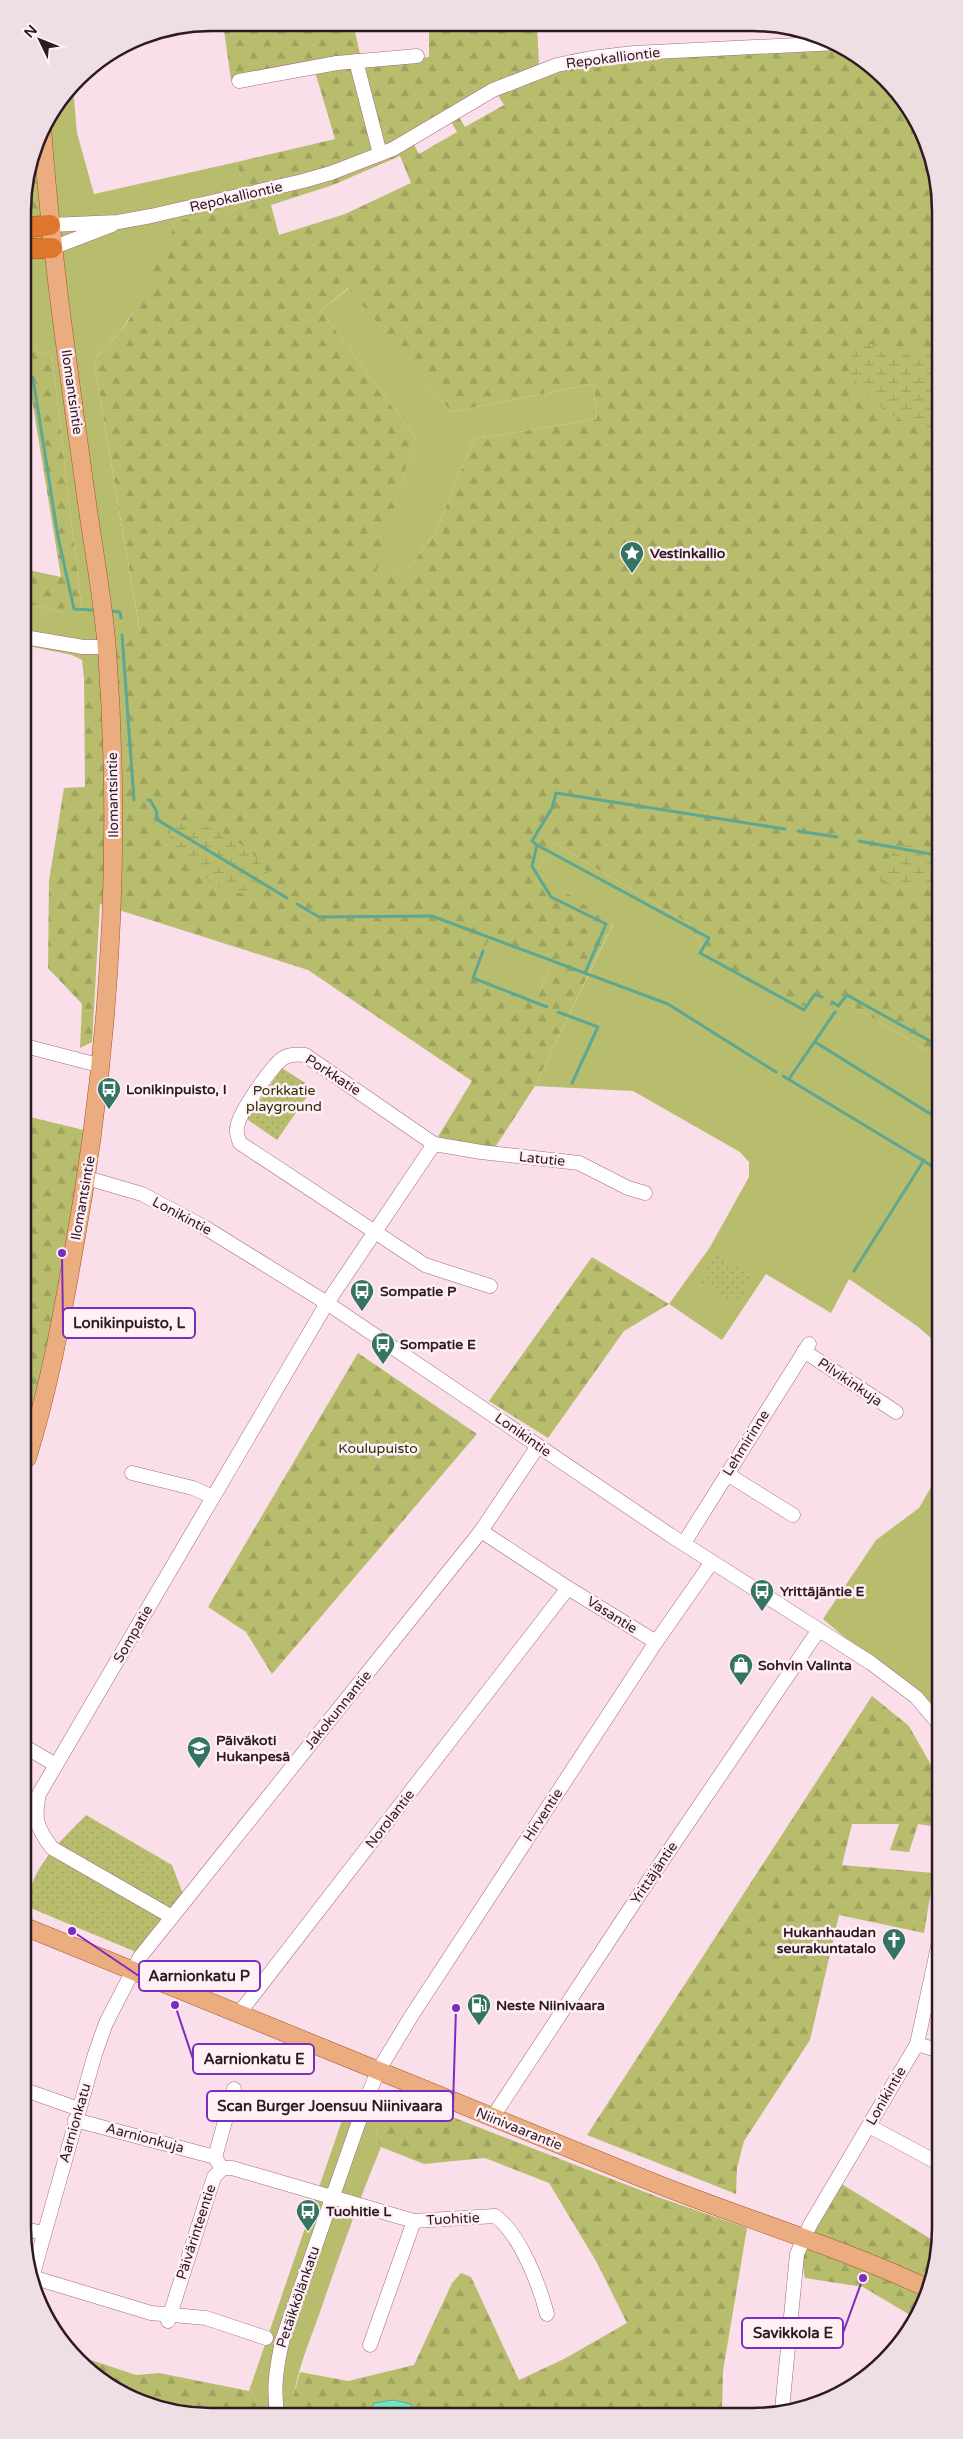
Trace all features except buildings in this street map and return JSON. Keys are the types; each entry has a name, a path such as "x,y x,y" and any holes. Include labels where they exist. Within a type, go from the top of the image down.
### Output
{"highway":[{"path":"31,227 50,225"},
{"path":"31,249 52,248"}],"main road":[{"name":"Ilomantsintie","path":"31,1438 61,1321 87,1178 102,1066 110,977 114,812 107,647 52,248 43,146"},
{"name":"Niinivaarantie","path":"31,1929 240,2012 492,2118 657,2184 890,2270 922,2286"}],"street":[{"name":"Repokalliontie","path":"52,248 118,222 303,181 357,164 393,149 493,90 557,65 592,58 634,53 818,44"},
{"path":"239,81 356,61 416,56"},
{"path":"356,61 380,154"},
{"name":"Repokalliontie","path":"50,225 118,222"},
{"path":"31,638 83,647 107,647"},
{"path":"31,1048 102,1066"},
{"name":"Porkkatie","path":"434,1144 305,1055 296,1054 285,1057 275,1066 240,1116 237,1134 240,1143 245,1149 425,1265 490,1286"},
{"path":"327,1303 434,1144"},
{"name":"Latutie","path":"434,1144 480,1152 579,1163 628,1188 645,1193"},
{"name":"Lonikintie","path":"87,1178 142,1194 204,1227 327,1303 712,1562 871,1663 916,1697 932,1716"},
{"name":"Sompatie","path":"172,1917 52,1848 39,1831 36,1809 39,1794 327,1303"},
{"name":"Pilvikinkuja","path":"807,1347 896,1412"},
{"name":"Lehmirinne","path":"684,1543 807,1347"},
{"name":"Jakokunnantie","path":"132,1969 481,1531 538,1446"},
{"path":"132,1473 193,1488 213,1497"},
{"path":"727,1474 793,1515"},
{"name":"Vasantie","path":"481,1531 568,1588 656,1642"},
{"name":"Hirventie","path":"378,2071 412,2015 656,1642 712,1562"},
{"name":"Norolantie","path":"240,2012 568,1588"},
{"name":"Yrittäjäntie","path":"492,2118 636,1900 818,1631"},
{"path":"31,1750 56,1765"},
{"name":"Aarnionkatu","path":"35,2266 77,2115 106,2023 132,1969"},
{"name":"Lonikintie","path":"782,2405 795,2267 802,2239 916,2044 932,1973"},
{"path":"916,2044 932,2049"},
{"name":"Petäikkölänkatu","path":"276,2408 274,2394 283,2338 378,2071"},
{"path":"219,2162 234,2089"},
{"name":"Aarnionkuja","path":"31,2092 77,2115 219,2162"},
{"path":"869,2126 932,2160"},
{"name":"Päivärinteentie","path":"168,2318 219,2162 232,2168 333,2196"},
{"name":"Tuohitie","path":"333,2196 414,2221 495,2216 506,2224 527,2262 541,2291 547,2314"},
{"path":"370,2345 414,2221"},
{"path":"31,2230 44,2233"},
{"path":"39,2281 168,2318 206,2318 266,2338"}],"green space":[{"path":"224,31 355,31 362,63 429,57 429,31 537,31 539,66 572,54 613,48 804,39 842,55 861,68 895,102 908,121 926,165 932,211 932,1053 850,1005 791,1006 709,959 689,924 554,843 536,873 613,923 535,1086 492,1152 434,1143 472,1081 308,970 100,904 92,1042 80,1048 82,1004 48,968 49,881 64,788 85,787 84,679 140,632 94,363 103,350 121,331 131,315 166,247 175,221 248,206 237,162 335,139 313,65 231,80","holes":["496,92 504,105 465,127 457,114","449,118 457,132 419,154 412,141","400,156 411,183 345,214 279,235 271,205 333,185","348,288 451,412 593,384 597,419 474,439 435,533 407,571 375,576 415,437 321,311","489,939 551,962 536,1001 474,978"]},
{"path":"74,96 77,133 94,194 237,162 249,206 175,221 171,239 138,304 121,331 98,355 94,363 140,633 109,659 48,137 55,121"},
{"path":"39,158 45,222 31,224 33,188"},
{"path":"46,228 106,662 84,679 82,660 72,655 31,646 31,605 65,613 82,613 52,355 31,351 31,229"},
{"path":"349,288 451,412 593,384 597,419 474,439 435,533 407,571 374,577 415,437 321,311"},
{"path":"861,339 893,355 932,350 932,429 923,429 900,419 873,400 861,388 852,376 847,364 847,353 853,343"},
{"path":"31,351 52,355 82,613 65,613 31,605 31,571 61,577 31,393"},
{"path":"188,820 210,827 233,838 252,854 267,872 251,888 239,893 230,892 209,881 189,864 169,837 171,827 177,821"},
{"path":"554,843 689,924 709,959 791,1005 850,1005 932,1053 932,1339 917,1326 849,1279 831,1313 766,1274 722,1340 669,1304 710,1247 749,1177 749,1162 740,1152 633,1091 535,1086 613,924 536,873"},
{"path":"912,844 932,846 932,888 879,882 889,857 904,846"},
{"path":"489,938 551,962 536,1001 474,978"},
{"name":"Porkkatie playground","path":"282,1068 313,1088 277,1140 247,1119"},
{"path":"31,1117 92,1132 90,1177 31,1414"},
{"path":"715,1253 755,1276 737,1304 698,1281"},
{"path":"592,1257 669,1304 624,1331 548,1438 489,1401"},
{"name":"Koulupuisto","path":"358,1353 477,1434 272,1674 246,1632 208,1607"},
{"path":"932,1485 932,1711 823,1619 876,1540 919,1508"},
{"path":"872,1696 909,1726 931,1765 932,1826 918,1824 909,1852 890,1850 899,1824 852,1824 842,1865 932,1873 932,1885 924,1933 839,1915 810,2040 744,2141 737,2168 736,2194 587,2135"},
{"path":"86,1815 172,1865 183,1894 136,1952 31,1908 31,1888 34,1880 48,1856"},
{"path":"350,2097 383,2111 375,2136 381,2147 350,2227 303,2360 296,2386 293,2408 258,2408 254,2396 249,2391"},
{"path":"401,2097 658,2197 747,2228 723,2371 722,2408 412,2408 411,2404 390,2408 293,2408 293,2398 300,2372 348,2381 414,2365 452,2283 461,2273 471,2277 519,2380 564,2359 627,2323 596,2261 549,2183 485,2158 424,2164 381,2147 375,2136 386,2108"},
{"path":"840,2183 931,2239 926,2274 909,2315 863,2287 805,2278 801,2258"},
{"path":"89,2359 136,2375 159,2373 249,2391 254,2396 258,2408 211,2408 165,2402 121,2384"}],"shaded area":[{"path":"393,2400 411,2404 412,2408 371,2408 374,2403"}],"waterway":[{"path":"31,377 33,378 58,537 74,609 92,610"},
{"path":"112,611 120,612 121,618"},
{"path":"122,635 134,800"},
{"path":"585,973 606,924 551,897 532,866 537,845 532,841 552,808 556,793 785,829"},
{"path":"148,800 150,800 157,812 156,819 287,898"},
{"path":"798,831 837,837"},
{"path":"859,841 932,854"},
{"path":"537,845 709,938 700,953 804,1010 815,994 822,997"},
{"path":"297,904 319,917 432,916 668,1004 776,1072"},
{"path":"483,951 473,978 547,1007"},
{"path":"838,1006 847,995 932,1042"},
{"path":"832,1002 839,1006"},
{"path":"558,1012 598,1027 572,1083"},
{"path":"789,1079 835,1012"},
{"path":"815,1042 932,1115"},
{"path":"783,1076 932,1166"},
{"path":"854,1271 924,1160"}],"place":[{"name":"Vestinkallio","path":"632,574"},
{"name":"Lonikinpuisto, I","path":"109,1110"},
{"name":"Lonikinpuisto, L","path":"62,1253"},
{"name":"Sompatie P","path":"362,1312"},
{"name":"Sompatie E","path":"383,1365"},
{"name":"Yrittäjäntie E","path":"762,1612"},
{"name":"Sohvin Valinta","path":"741,1686"},
{"name":"Päiväkoti Hukanpesä","path":"199,1769"},
{"name":"Aarnionkatu P","path":"72,1931"},
{"name":"Hukanhaudan seurakuntatalo","path":"894,1961"},
{"name":"Aarnionkatu E","path":"175,2005"},
{"name":"Scan Burger Joensuu Niinivaara","path":"456,2008"},
{"name":"Neste Niinivaara","path":"479,2026"},
{"name":"Tuohitie L","path":"308,2232"},
{"name":"Savikkola E","path":"863,2278"}]}
